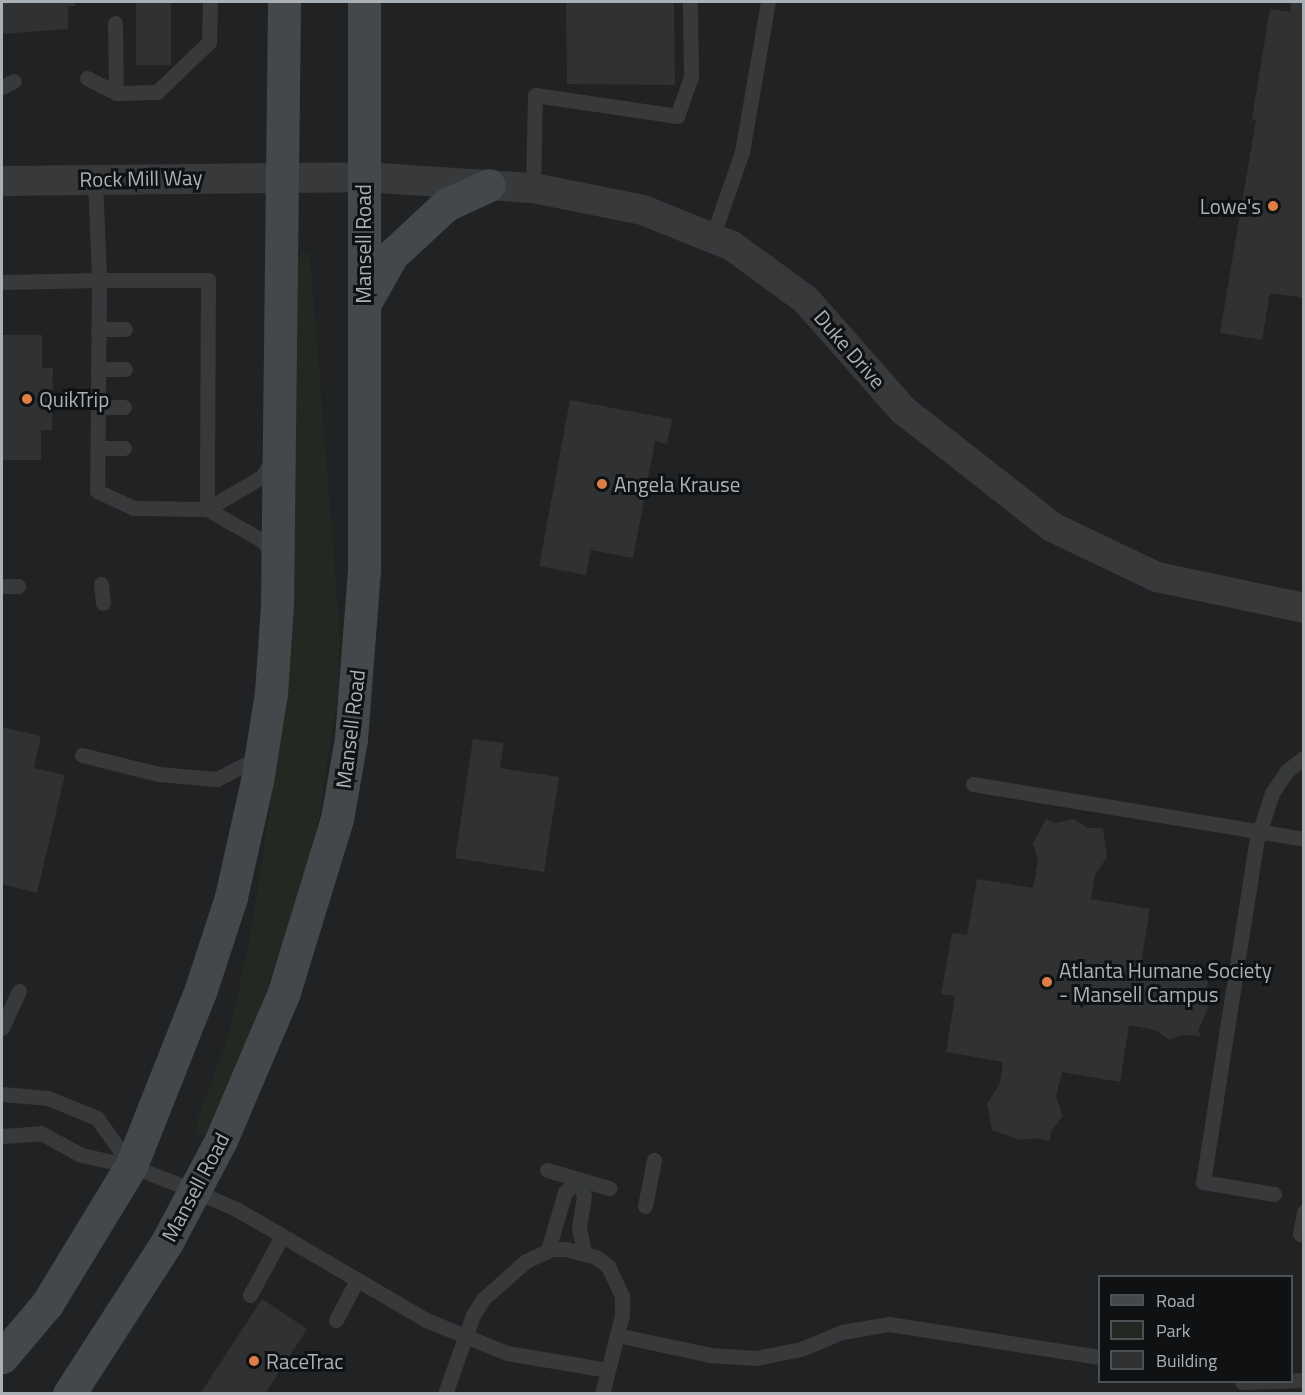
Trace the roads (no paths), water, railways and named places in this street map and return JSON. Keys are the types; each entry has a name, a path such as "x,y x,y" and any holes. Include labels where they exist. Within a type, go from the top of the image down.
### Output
{"main road":[{"path":"2,1357 47,1304 131,1166 186,1033 231,897 261,756 271,693 278,562 284,2"},
{"name":"Mansell Road","path":"69,1394 167,1242 195,1191 245,1087 284,992 337,819 351,739 364,571 364,2"},
{"path":"363,307 392,255 446,205 489,185"}],"street":[{"name":"Rock Mill Way","path":"2,181 281,176 363,177"},
{"name":"Duke Drive","path":"363,177 533,188 643,210 732,246 806,300 903,410 1052,527 1157,577 1304,608"}],"lane":[{"path":"87,78 116,93 157,92 209,42 210,2"},
{"path":"533,188 535,95 678,116 691,77 690,2"},
{"path":"712,238 742,152 768,2"},
{"path":"115,23 116,93"},
{"path":"2,75 14,81 2,87"},
{"path":"95,179 99,280 97,491 133,508 207,509 263,541 278,562"},
{"path":"2,282 208,280 201,329 200,408 200,449 207,509"},
{"path":"98,329 125,329"},
{"path":"98,369 125,369"},
{"path":"98,407 124,407"},
{"path":"207,509 263,476 279,446"},
{"path":"98,448 124,448"},
{"path":"101,584 104,603"},
{"path":"2,586 18,586"},
{"path":"82,755 158,774 217,779 261,756"},
{"path":"1274,1194 1203,1182 1266,804 1279,781 1304,757"},
{"path":"973,784 1304,839"},
{"path":"2,1028 19,991"},
{"path":"2,1094 48,1098 97,1118 131,1166"},
{"path":"2,1136 41,1133 81,1155 131,1166 195,1191 282,1236 426,1320 507,1353 608,1370"},
{"path":"645,1206 654,1160"},
{"path":"547,1170 609,1188"},
{"path":"548,1250 565,1192 579,1180"},
{"path":"579,1180 584,1196 579,1227 584,1252"},
{"path":"1304,1212 1300,1234 1304,1235"},
{"path":"250,1295 282,1236"},
{"path":"445,1394 467,1337 472,1316 493,1287 526,1260 548,1250 584,1252 608,1266 618,1281 622,1315 602,1394"},
{"path":"336,1320 357,1280"},
{"path":"617,1335 710,1355 756,1358 801,1349 842,1332 889,1324 1098,1357"}],"place":[{"name":"Lowe's","path":"1273,206"},
{"name":"QuikTrip","path":"27,399"},
{"name":"Angela Krause","path":"602,484"},
{"name":"Atlanta Humane Society - Mansell Campus","path":"1047,982"},
{"name":"RaceTrac","path":"254,1361"}]}
